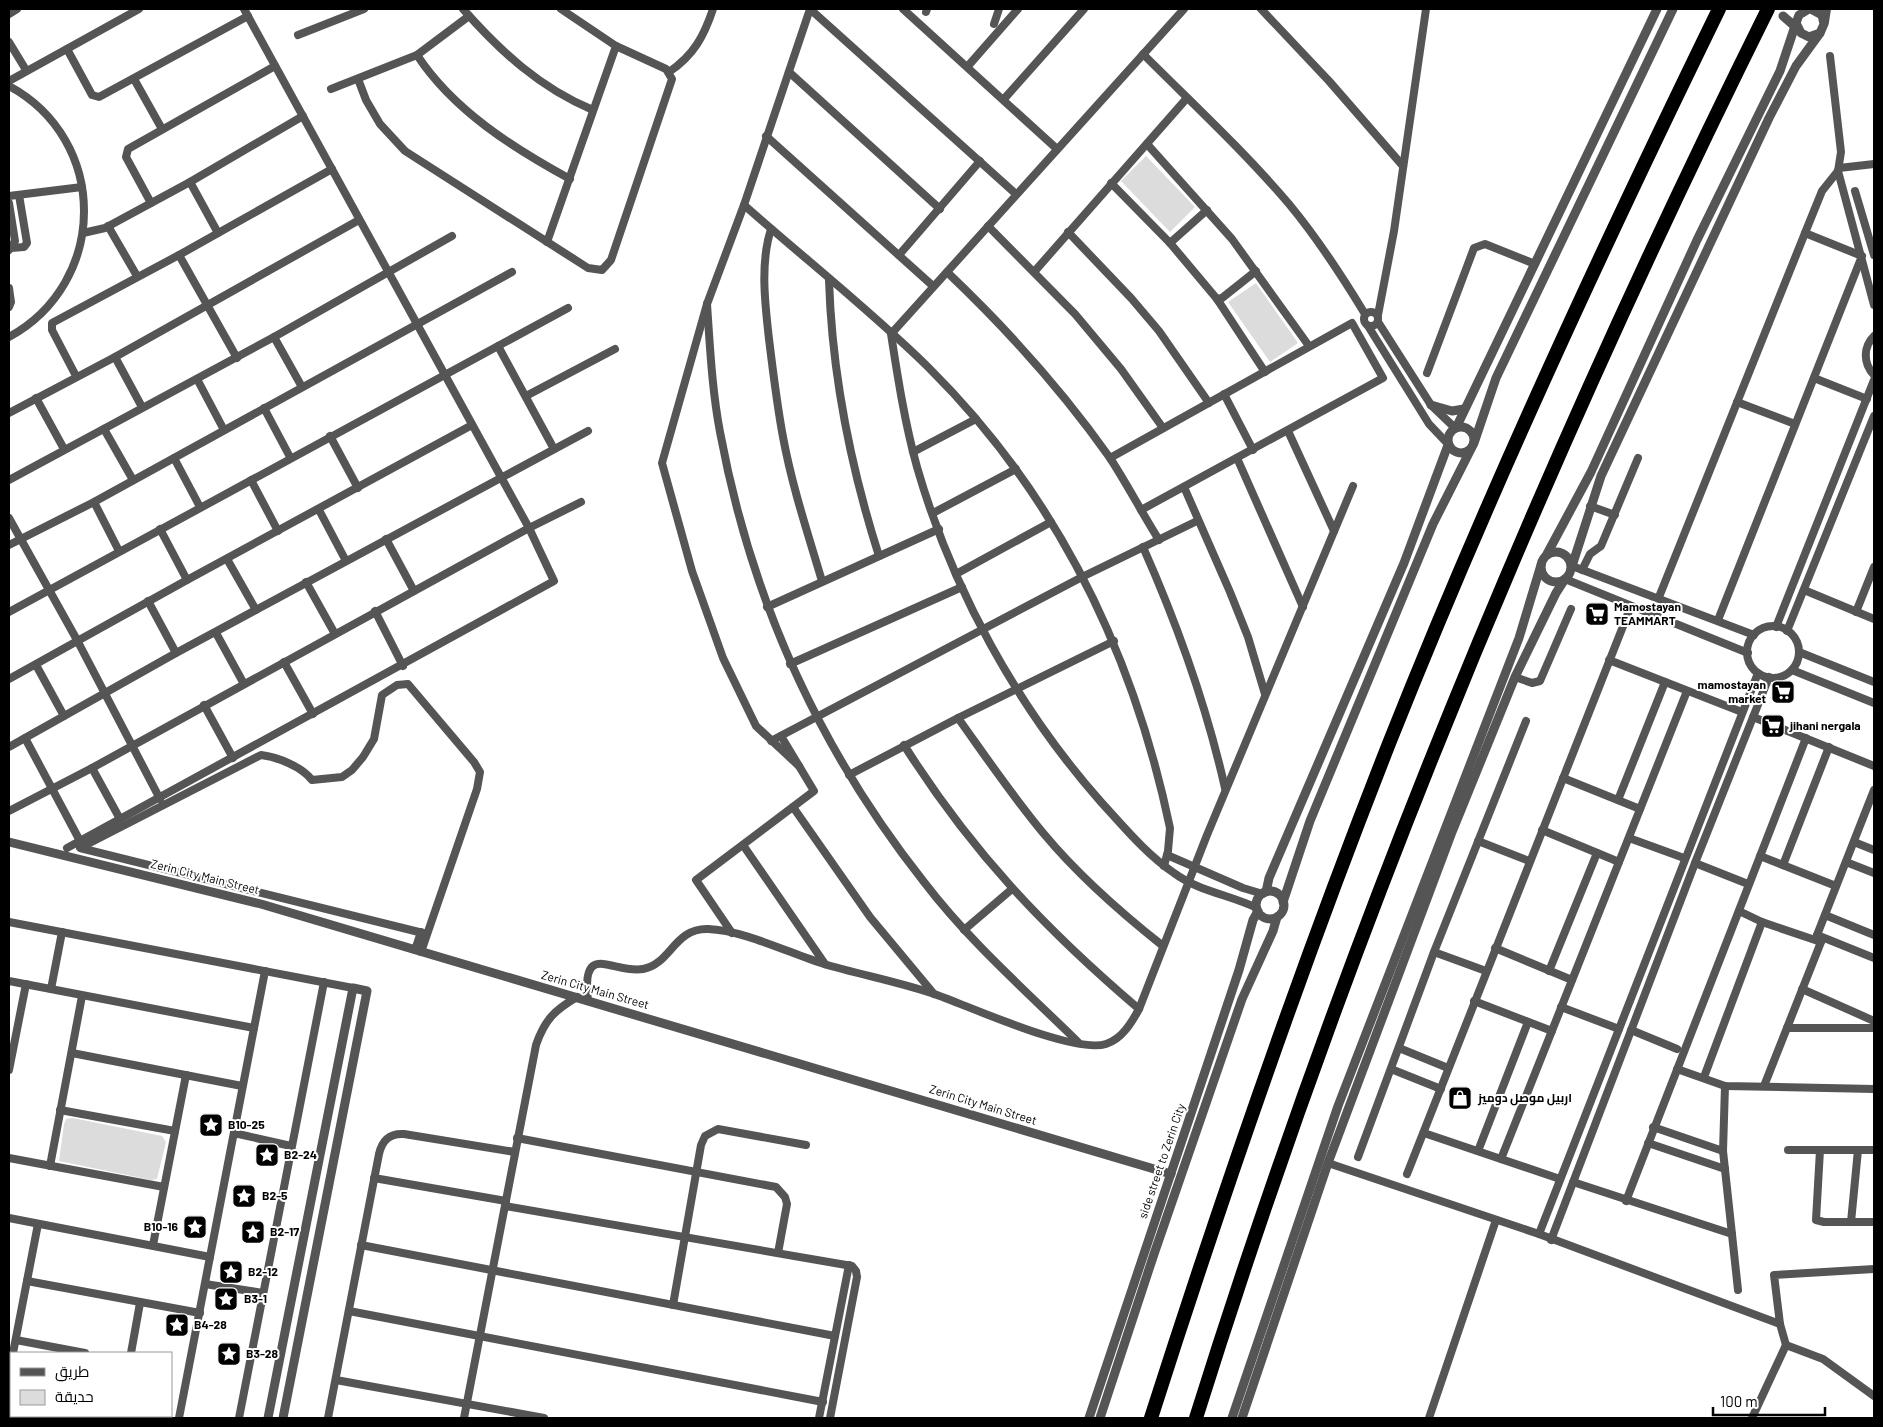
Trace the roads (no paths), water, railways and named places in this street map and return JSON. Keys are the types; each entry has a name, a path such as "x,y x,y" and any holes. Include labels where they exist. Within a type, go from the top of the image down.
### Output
{"highway":[{"path":"1151,1418 1256,1100 1335,883 1392,737 1470,548 1545,379 1622,209 1718,9"},
{"path":"1196,1418 1278,1167 1340,992 1379,887 1486,621 1612,332 1701,144 1768,9"}],"street":[{"path":"9,14 17,9"},
{"path":"9,81 139,9"},
{"path":"298,35 364,9"},
{"path":"463,9 500,50 521,67 564,97 593,110"},
{"path":"358,80 366,100 380,124 405,151 593,270 602,270 610,264 672,79 669,72 616,46 561,9"},
{"path":"669,72 683,62 699,44 713,9"},
{"path":"799,766 771,741 751,719 713,633 692,572 662,463 707,304 744,205 810,9 1016,194"},
{"path":"903,9 968,66 1057,149"},
{"path":"994,24 999,9"},
{"path":"968,66 1018,9"},
{"path":"1004,99 1084,9"},
{"path":"891,334 1184,9"},
{"path":"1261,9 1329,81 1403,166"},
{"path":"1368,326 1375,325 1378,318 1393,240 1426,9"},
{"path":"1456,428 1657,9"},
{"path":"891,334 900,391 913,452 933,513 962,587 1017,690 1074,770 1137,840 1164,866 1188,882 1257,910 1266,918 1277,917 1283,909 1283,902 1310,821 1433,524 1472,446 1496,378 1673,9"},
{"path":"1232,1418 1338,1106 1518,638 1541,565 1591,472 1697,240 1780,71 1797,26 1807,9 1822,15 1822,29"},
{"path":"1242,1418 1328,1163 1452,832 1515,677 1556,593 1570,573 1590,506 1605,468 1769,118 1796,66 1822,29 1827,9"},
{"path":"67,49 94,96 101,97 246,12 555,578 553,584 68,848"},
{"path":"331,89 358,80 417,55 470,16"},
{"path":"1783,16 1809,37 1822,29"},
{"path":"9,42 26,70"},
{"path":"547,242 616,46"},
{"path":"1143,54 1236,145 1289,205 1332,260 1365,314 1364,320 1429,424 1453,451 1460,454 1472,446"},
{"path":"417,55 441,88 465,110 527,153 570,179"},
{"path":"1830,56 1841,152 1839,170 1874,305"},
{"path":"151,203 126,153 130,148 275,66"},
{"path":"789,72 940,209"},
{"path":"134,79 162,129"},
{"path":"9,86 36,104 57,126 69,146 82,186 85,211 83,233 72,270 57,296 42,313 22,330 9,337"},
{"path":"1034,272 1187,98"},
{"path":"83,233 92,233 108,226 190,182 303,116"},
{"path":"766,136 933,286"},
{"path":"1146,144 1207,210 1256,270 1308,346"},
{"path":"899,255 980,162"},
{"path":"1660,598 1822,191 1839,170 1874,164"},
{"path":"76,376 51,324 332,169"},
{"path":"190,182 218,233"},
{"path":"1111,183 1170,243 1217,299 1265,372"},
{"path":"9,196 82,186"},
{"path":"1855,191 1874,255"},
{"path":"10,249 24,247 27,243 19,194"},
{"path":"9,203 14,241 10,249"},
{"path":"744,205 927,366 976,419 1016,469 1051,522 1084,576 1114,641 1132,691 1170,828 1164,866"},
{"path":"1170,243 1207,210"},
{"path":"9,413 207,306 359,220"},
{"path":"108,226 137,276"},
{"path":"988,226 1075,314 1121,369 1163,428"},
{"path":"771,229 765,246 765,266 766,313 773,374 783,438 822,582"},
{"path":"1068,232 1131,298 1159,331 1209,402"},
{"path":"1805,233 1862,256"},
{"path":"9,480 142,407 237,358 387,271 452,236"},
{"path":"1426,373 1474,248 1486,244 1535,264"},
{"path":"179,255 237,358"},
{"path":"1718,620 1862,256"},
{"path":"1217,299 1222,298 1256,270"},
{"path":"9,545 94,502 512,272"},
{"path":"947,272 993,315 1036,363 1110,458 1159,540"},
{"path":"829,280 830,333 845,433 860,496 879,556"},
{"path":"9,288 11,302 9,307"},
{"path":"707,304 711,369 719,430 744,535 767,607 790,664 816,718 879,822 924,883 964,930 1079,1044"},
{"path":"9,612 49,588 568,308"},
{"path":"1365,314 1371,311 1378,318 1432,405 1456,428"},
{"path":"1110,458 1352,323 1383,378 1140,510"},
{"path":"1874,336 1869,342 1865,354 1867,365 1874,375"},
{"path":"274,337 302,387"},
{"path":"498,346 554,449"},
{"path":"526,396 615,349"},
{"path":"115,356 142,407"},
{"path":"1814,378 1867,399"},
{"path":"196,379 224,430"},
{"path":"1776,627 1874,380"},
{"path":"1224,394 1253,450"},
{"path":"36,398 64,449"},
{"path":"1737,402 1795,424"},
{"path":"1432,405 1452,411 1464,409"},
{"path":"264,408 290,457"},
{"path":"1787,631 1874,416"},
{"path":"913,452 976,419"},
{"path":"9,679 148,601 319,510 472,425"},
{"path":"1257,910 1258,899 1264,893 1404,563 1448,444 1449,433 1456,428 1464,427 1471,432 1472,446"},
{"path":"104,429 133,480"},
{"path":"9,747 346,560 588,431"},
{"path":"1288,431 1334,530"},
{"path":"330,436 358,488"},
{"path":"174,458 200,507"},
{"path":"1237,458 1303,606"},
{"path":"1582,570 1590,554 1601,546 1638,458"},
{"path":"933,513 1016,469"},
{"path":"251,480 278,531"},
{"path":"588,1000 586,980 592,968 597,965 610,964 636,970 644,969 659,962 690,931 708,929 732,933 825,964 934,994 1021,1027 1079,1044 1106,1044 1119,1036 1131,1023 1139,1009 1194,867 1353,486"},
{"path":"1184,487 1248,637 1265,694"},
{"path":"94,502 119,551"},
{"path":"9,811 131,747 375,611 581,502"},
{"path":"1590,506 1615,515"},
{"path":"319,510 346,560"},
{"path":"9,518 77,640 131,747 160,799"},
{"path":"771,741 1084,576 1197,521"},
{"path":"956,574 1051,522"},
{"path":"160,529 187,580"},
{"path":"767,607 939,529"},
{"path":"386,539 414,591"},
{"path":"1143,547 1186,647 1211,730 1226,789"},
{"path":"1547,554 1556,551 1565,554 1572,566 1754,635"},
{"path":"227,559 256,610"},
{"path":"1541,565 1547,578 1556,582 1565,579 1748,652"},
{"path":"1856,612 1874,567"},
{"path":"306,582 335,634"},
{"path":"790,664 962,587"},
{"path":"1804,590 1874,619"},
{"path":"148,601 176,654"},
{"path":"1407,1174 1631,606"},
{"path":"1515,677 1532,683 1540,681 1570,609"},
{"path":"375,611 403,666"},
{"path":"1766,627 1776,627 1787,631 1795,638 1799,652 1792,670 1780,677 1769,677 1758,672 1751,664 1748,652 1749,644 1754,635 1766,627"},
{"path":"216,632 244,684"},
{"path":"849,775 904,745 1114,641"},
{"path":"1799,652 1874,682"},
{"path":"1610,660 1742,712"},
{"path":"284,662 313,714"},
{"path":"36,665 64,716"},
{"path":"1792,670 1874,703"},
{"path":"1538,1234 1758,672"},
{"path":"1551,1240 1694,863 1769,677"},
{"path":"1618,800 1665,682"},
{"path":"418,951 477,789 480,772 413,687 408,684 396,685 382,695 374,739 352,770 342,777 312,780 306,772 279,760 261,755 80,848 424,933"},
{"path":"1501,1158 1687,691"},
{"path":"204,705 233,758"},
{"path":"1753,717 1874,766"},
{"path":"958,718 1044,834 1110,902 1162,946"},
{"path":"1358,1157 1434,952 1526,721"},
{"path":"732,933 696,880 814,791 781,736"},
{"path":"25,738 80,841"},
{"path":"1626,1200 1806,738"},
{"path":"904,745 936,797 974,847 1012,889 1082,960 1139,1009"},
{"path":"1783,865 1829,748"},
{"path":"92,768 120,819"},
{"path":"1563,778 1640,809"},
{"path":"1764,1086 1802,989 1819,939 1825,914 1874,790"},
{"path":"793,807 865,910 934,994"},
{"path":"1542,830 1620,862"},
{"path":"1693,835 1704,840"},
{"path":"1629,838 1684,858"},
{"path":"1478,841 1530,861"},
{"name":"Zerin City Main Street","path":"9,842 214,891 588,1000 1171,1174"},
{"path":"1854,842 1874,850"},
{"path":"743,845 825,964"},
{"path":"1549,970 1597,852"},
{"path":"1167,855 1243,888 1264,893 1276,893 1283,902"},
{"path":"1760,856 1836,886"},
{"path":"1846,862 1874,873"},
{"path":"1694,863 1748,884"},
{"path":"964,930 1012,889"},
{"name":"side street to Zerin City","path":"1088,1418 1240,970 1252,920 1257,910"},
{"path":"1739,911 1762,922 1874,958"},
{"path":"1825,914 1874,935"},
{"name":"side street to Zerin City","path":"1100,1418 1175,1192 1242,999 1273,932 1277,917"},
{"path":"9,922 324,982 367,992 283,1418"},
{"path":"1704,1077 1762,922"},
{"path":"52,989 62,932"},
{"path":"1495,948 1572,980"},
{"path":"1434,952 1486,971"},
{"path":"179,1418 265,971"},
{"path":"9,981 254,1028"},
{"path":"239,1418 324,982"},
{"path":"9,1070 11,1042 26,984"},
{"path":"268,1418 353,988"},
{"path":"1802,989 1874,1021"},
{"path":"50,1166 82,996"},
{"path":"464,1418 532,1061 540,1032 556,1009 577,997"},
{"path":"1474,1001 1552,1031"},
{"path":"1562,1007 1618,1029"},
{"path":"1478,1151 1528,1022"},
{"path":"1787,1028 1874,1028"},
{"path":"1631,1030 1677,1049"},
{"path":"1399,1048 1448,1068"},
{"path":"72,1053 242,1086"},
{"path":"1391,1069 1440,1089"},
{"path":"1677,1069 1725,1086 1874,1089"},
{"path":"153,1245 186,1075"},
{"path":"1725,1086 1723,1152 1738,1290"},
{"path":"60,1110 175,1131"},
{"path":"1653,1127 1723,1152"},
{"path":"673,1305 702,1140 713,1130 723,1130 806,1145"},
{"path":"234,1133 291,1146"},
{"path":"1424,1133 1560,1179"},
{"path":"328,1418 374,1178 383,1142 398,1134 515,1152"},
{"path":"517,1138 769,1185 781,1191 787,1204 778,1253"},
{"path":"1648,1143 1725,1169"},
{"path":"1788,1150 1874,1150"},
{"path":"1820,1150 1816,1220 1824,1222 1874,1222"},
{"path":"1851,1222 1858,1150"},
{"path":"9,1158 164,1187"},
{"path":"1328,1163 1538,1234 1780,1324"},
{"path":"1565,1168 1577,1173"},
{"path":"374,1178 685,1238 849,1265 855,1268 857,1277 830,1418"},
{"path":"1573,1182 1732,1234"},
{"path":"9,1218 210,1257"},
{"path":"1428,1418 1496,1220"},
{"path":"13,1352 38,1224"},
{"path":"302,1243 316,1246"},
{"path":"361,1245 835,1336"},
{"path":"819,1418 849,1265"},
{"path":"1752,1418 1786,1345 1780,1324 1774,1275 1874,1269"},
{"path":"27,1281 200,1313"},
{"path":"205,1284 263,1293"},
{"path":"131,1352 140,1303"},
{"path":"349,1311 823,1402"},
{"path":"16,1340 80,1352"},
{"path":"1786,1345 1823,1359 1874,1396"},
{"path":"336,1380 544,1418"}],"place":[{"name":"Mamostayan TEAMMART","path":"1597,614"},
{"name":"mamostayan market","path":"1783,692"},
{"name":"jihani nergala","path":"1773,726"},
{"name":"اربيل موصل دوميز","path":"1460,1098"},
{"name":"B10-25","path":"211,1125"},
{"name":"B2-24","path":"267,1155"},
{"name":"B2-5","path":"244,1196"},
{"name":"B10-16","path":"195,1227"},
{"name":"B2-17","path":"253,1232"},
{"name":"B2-12","path":"231,1272"},
{"name":"B3-1","path":"226,1299"},
{"name":"B4-28","path":"177,1325"},
{"name":"B3-28","path":"229,1354"}]}
